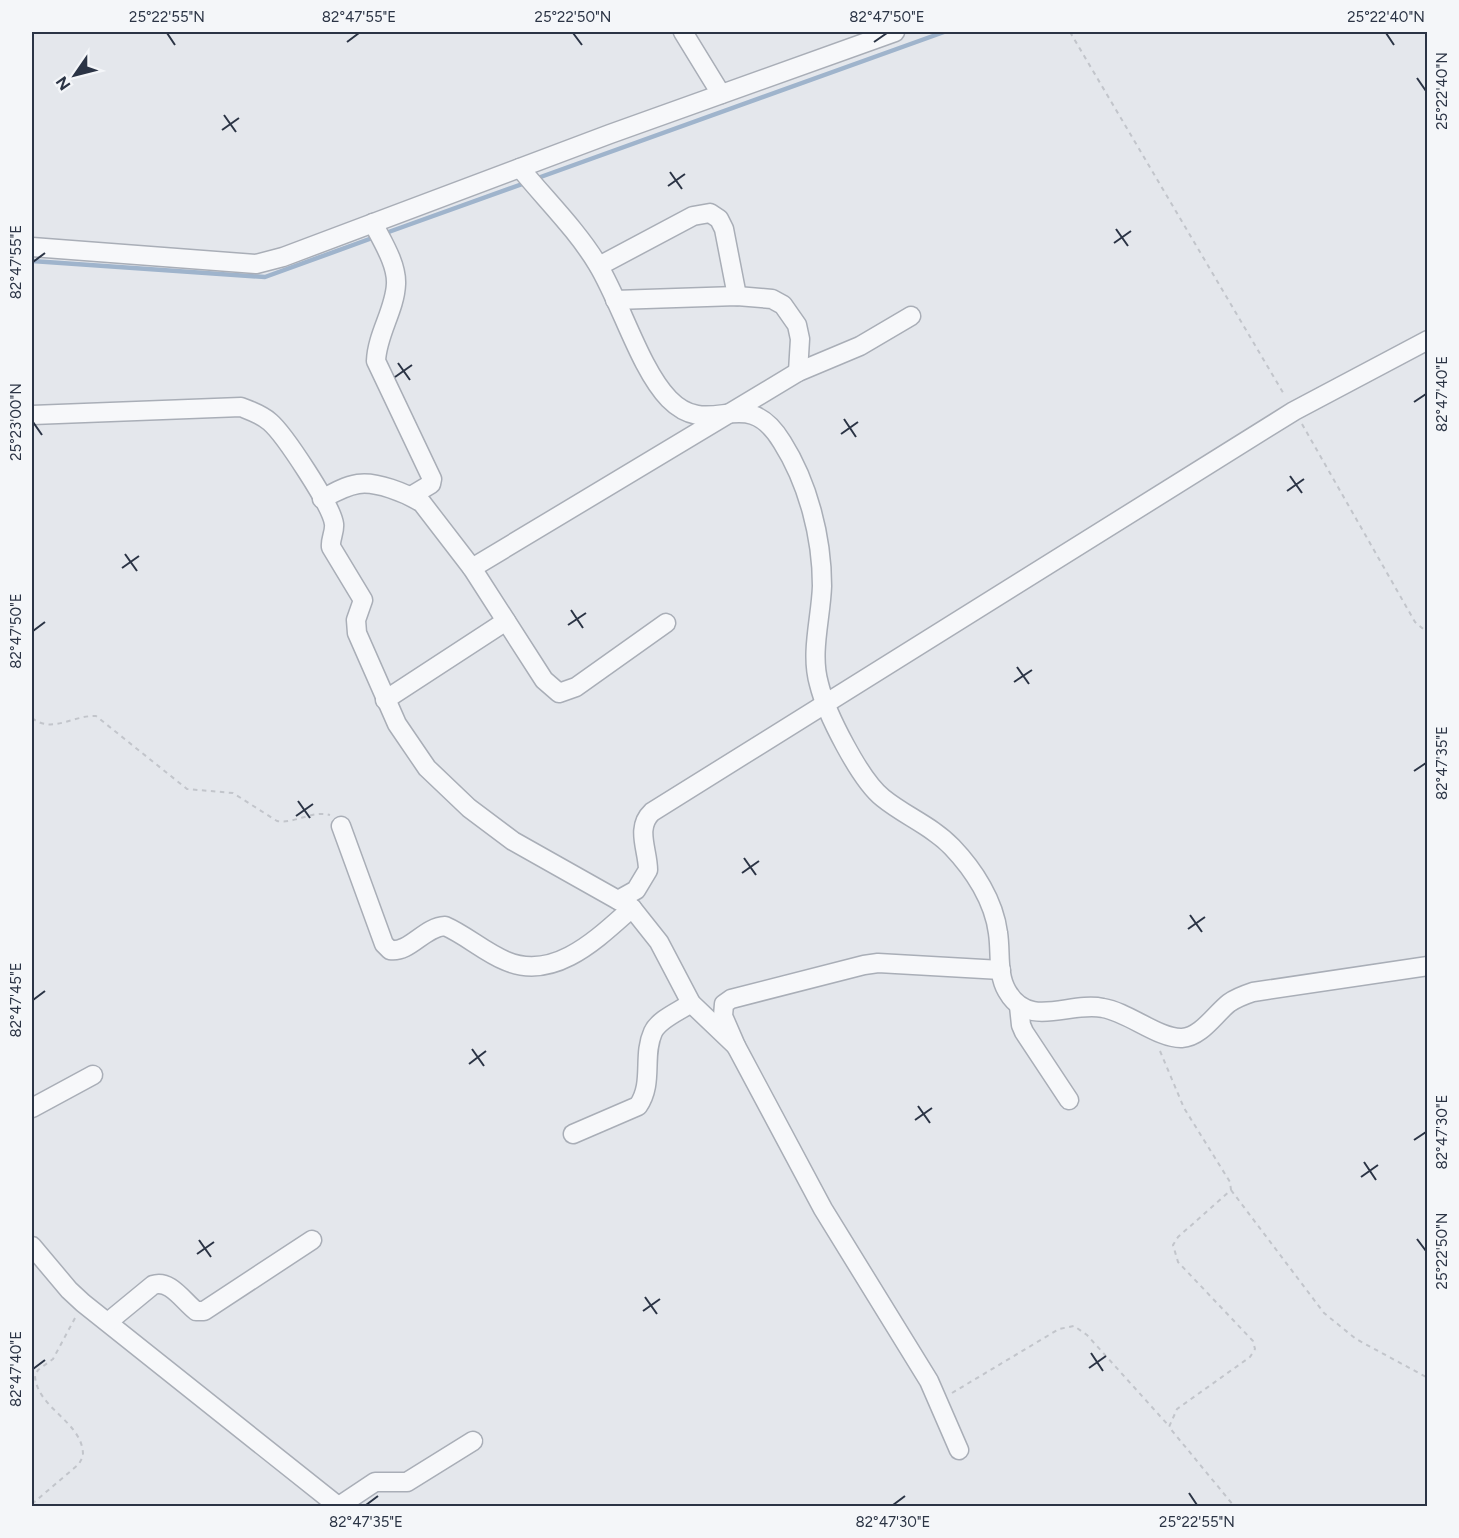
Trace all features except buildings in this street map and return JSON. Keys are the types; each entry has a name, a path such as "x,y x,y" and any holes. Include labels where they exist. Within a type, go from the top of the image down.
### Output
{"street":[{"path":"683,32 721,94"},
{"path":"32,247 256,264 377,231 721,94 895,32"},
{"path":"523,172 581,240 599,266 655,379 667,397 682,410 698,417 735,411 751,413 766,422 777,435 810,504 818,536 821,578 816,659 818,682 825,703 868,783 896,807 932,828 953,848 973,874 995,915 1001,970 1008,993 1019,1006 1034,1013 1099,1007 1117,1011 1181,1038 1193,1035 1230,1003 1258,990 1428,966"},
{"path":"599,266 693,216 710,213 719,219 724,229 737,296"},
{"path":"377,231 396,284 377,349 376,361 432,479 431,484 411,496"},
{"path":"615,300 737,296 772,299 783,305 792,315 800,339 798,372"},
{"path":"472,568 798,372 860,346 911,316"},
{"path":"341,826 384,944 390,950 404,947 436,927 445,926 507,962 526,965 552,963 574,955 589,945 625,904 648,870 642,828 644,819 651,812 1294,411 1428,340"},
{"path":"32,416 241,407 256,412 271,422 290,447 334,523 331,547 362,593 362,606 355,626 385,700 406,739 428,768 469,808 535,855 625,904 659,942 691,1004 736,1046"},
{"path":"322,499 347,487 368,484 411,496 430,511 472,568 544,680 559,693 576,687 666,623"},
{"path":"385,700 506,621"},
{"path":"959,1450 939,1401 823,1209 736,1046 723,1016 724,1004 731,999 839,970 878,963 1001,970"},
{"path":"573,1134 638,1106 647,1087 653,1032 660,1024 691,1004"},
{"path":"1019,1006 1024,1032 1069,1100"},
{"path":"32,1108 93,1075"},
{"path":"108,1322 146,1290 160,1282 167,1284 195,1311 204,1311 312,1240"},
{"path":"32,1246 83,1303 339,1506 375,1482 407,1482 473,1441"}],"path":[{"path":"1070,32 1210,264 1415,622 1428,633"},
{"path":"32,718 41,725 49,726 96,716 187,789 233,793 277,821 286,822 319,813 328,813 341,826"},
{"path":"1150,1026 1184,1108 1225,1174 1231,1190 1324,1313 1356,1339 1428,1377"},
{"path":"1169,1426 1177,1409 1250,1357 1255,1349 1253,1341 1178,1262 1173,1245 1231,1190"},
{"path":"35,1376 38,1370 53,1359 83,1303"},
{"path":"939,1401 1059,1329 1074,1326 1087,1335 1169,1426 1234,1506"},
{"path":"32,1367 41,1393 75,1432 83,1448 79,1464 32,1504"}],"waterway":[{"path":"535,179 944,32"},
{"path":"383,234 528,182"},
{"path":"32,261 265,277 375,237"}]}
